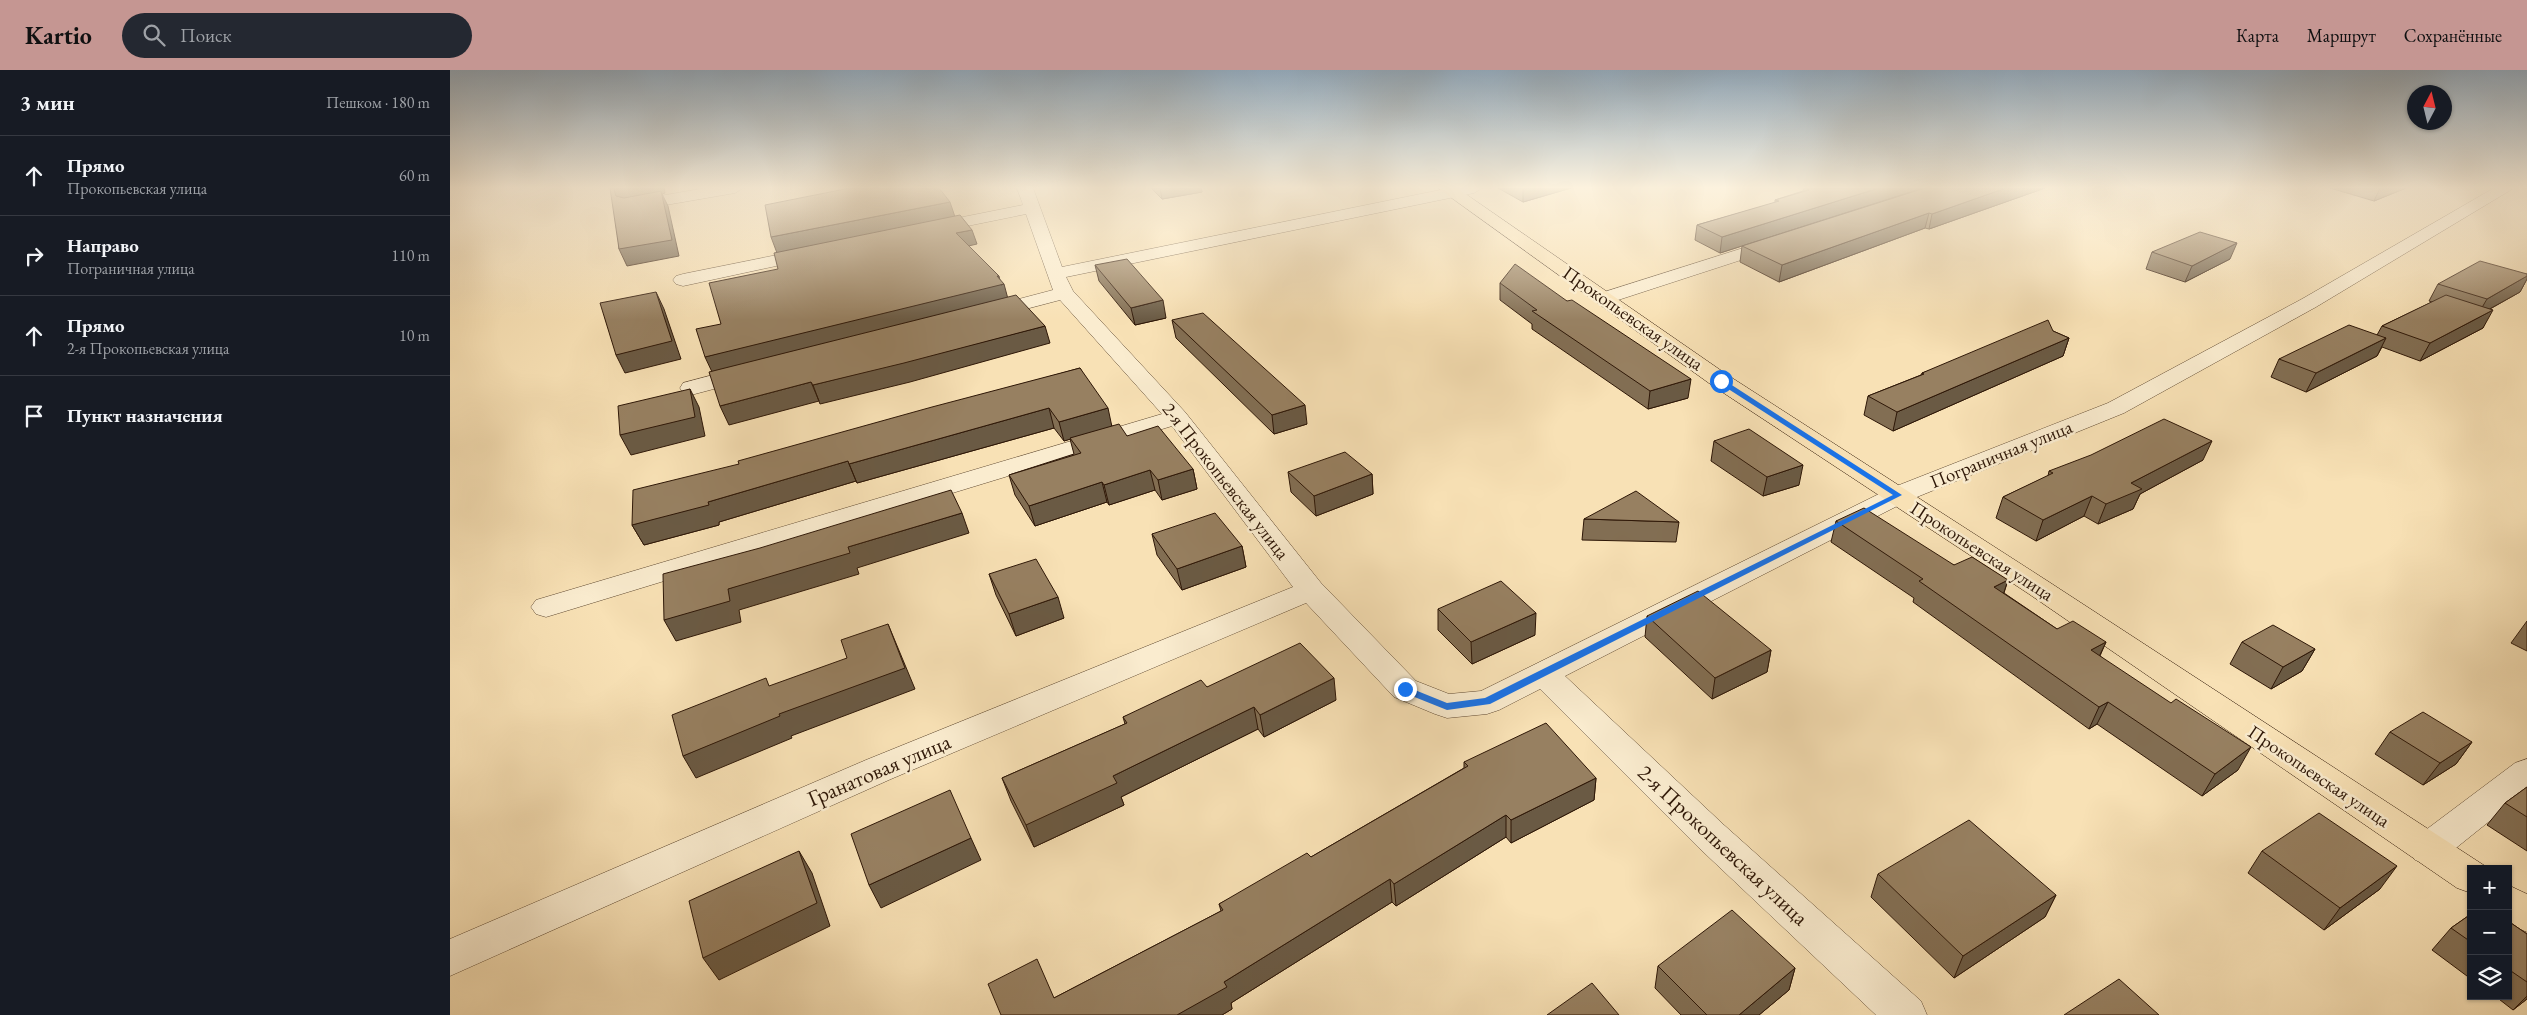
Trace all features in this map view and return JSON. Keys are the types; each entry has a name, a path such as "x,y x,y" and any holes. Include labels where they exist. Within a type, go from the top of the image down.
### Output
{"main road":[{"name":"Прокопьевская улица","path":"1515,232 1721,381 1898,495 2467,874"},
{"path":"2512,905 2527,915"}],"street":[{"name":"2-я Прокопьевская улица","path":"1040,232 1059,284 1177,417 1311,590 1405,689 1447,706 1487,702"},
{"path":"968,318 1059,284 1279,232"},
{"name":"Пограничная улица","path":"1487,702 1898,495 2116,408 2309,304 2431,232"},
{"path":"1605,298 1795,237"},
{"path":"683,280 827,250"},
{"path":"691,388 767,368"},
{"path":"546,608 1177,417"},
{"name":"Гранатовая улица","path":"450,958 638,872 1087,681 1311,590"},
{"name":"2-я Прокопьевская улица","path":"1543,673 1711,836 1906,1015"},
{"path":"2428,849 2527,772"}],"building":[{"path":"617,232 670,232 672,240 619,249"},
{"path":"770,232 796,232 771,237"},
{"path":"876,232 961,232 956,233 999,276 997,276 1004,284 705,357 696,329 721,324 709,283 778,269 774,253"},
{"path":"1712,232 1738,232 1722,237"},
{"path":"1786,232 1875,232 1782,265 1742,246"},
{"path":"2200,232 2237,243 2192,266 2152,252"},
{"path":"1127,259 1163,300 1131,308 1095,265"},
{"path":"2480,261 2527,274 2527,276 2487,299 2438,284"},
{"path":"1515,264 1567,301 1572,300 1691,379 1650,391 1532,311 1537,310 1500,283"},
{"path":"656,292 672,341 616,355 600,303"},
{"path":"1016,295 1045,326 904,363 813,385 811,382 720,406 709,372"},
{"path":"2446,295 2493,310 2430,343 2382,326"},
{"path":"1203,313 1305,405 1272,415 1172,320"},
{"path":"2048,320 2053,331 2069,338 1897,412 1868,396 1924,374 1922,373"},
{"path":"2349,325 2386,338 2316,373 2279,359"},
{"path":"1080,368 1108,408 1059,422 1049,408 849,464 848,461 708,502 709,505 632,525 633,490 739,464 738,461"},
{"path":"690,389 695,417 620,435 618,406"},
{"path":"2164,419 2212,441 2131,483 2142,489 2106,504 2092,496 2043,520 2003,497 2053,473 2049,471 2091,455"},
{"path":"1119,424 1127,436 1158,426 1193,469 1158,480 1150,470 1104,485 1102,482 1029,506 1009,475 1081,453 1070,438"},
{"path":"1749,429 1803,465 1767,477 1714,441"},
{"path":"1345,452 1372,474 1314,496 1288,472"},
{"path":"951,490 962,513 848,547 850,553 728,589 730,601 664,620 663,574 760,548"},
{"path":"1636,491 1679,522 1584,519"},
{"path":"1864,508 1954,565 1972,557 2008,580 1994,587 2057,629 2073,621 2106,642 2091,650 2171,703 2176,699 2251,747 2215,774 2108,702 2099,707 1919,581 1923,579 1836,521"},
{"path":"1215,513 1242,546 1177,569 1152,534"},
{"path":"1036,559 1058,597 1009,614 989,574"},
{"path":"1501,581 1536,613 1471,642 1438,609"},
{"path":"1698,591 1771,650 1715,678 1647,616"},
{"path":"888,624 905,668 779,714 780,716 683,756 672,715 766,678 769,686 847,658 841,640"},
{"path":"2273,625 2315,649 2283,667 2242,642"},
{"path":"1300,643 1334,678 1260,715 1254,707 1113,776 1117,783 1026,825 1002,778 1127,723 1123,717 1201,680 1207,687"},
{"path":"2423,712 2472,742 2440,763 2390,732"},
{"path":"1546,723 1596,778 1511,820 1506,815 1394,884 1390,879 1224,982 1227,987 1177,1015 1001,1015 988,984 1037,959 1054,998 1223,910 1219,904 1307,853 1311,857 1468,766 1464,762"},
{"path":"2527,787 2527,817 2505,803"},
{"path":"950,790 971,838 869,885 851,834"},
{"path":"2319,813 2397,866 2340,908 2262,851"},
{"path":"1969,820 2056,895 1963,956 1878,874"},
{"path":"799,851 817,903 703,958 689,901"},
{"path":"1732,910 1795,968 1739,1015 1707,1015 1658,966"},
{"path":"2467,917 2467,939 2451,928"},
{"path":"2512,924 2527,934 2527,982 2512,972"},
{"path":"2119,979 2159,1015 2064,1015"},
{"path":"1592,983 1619,1015 1547,1015"}],"route":[{"path":"1405,689 1447,706 1487,702 1898,495 1721,381"}]}
